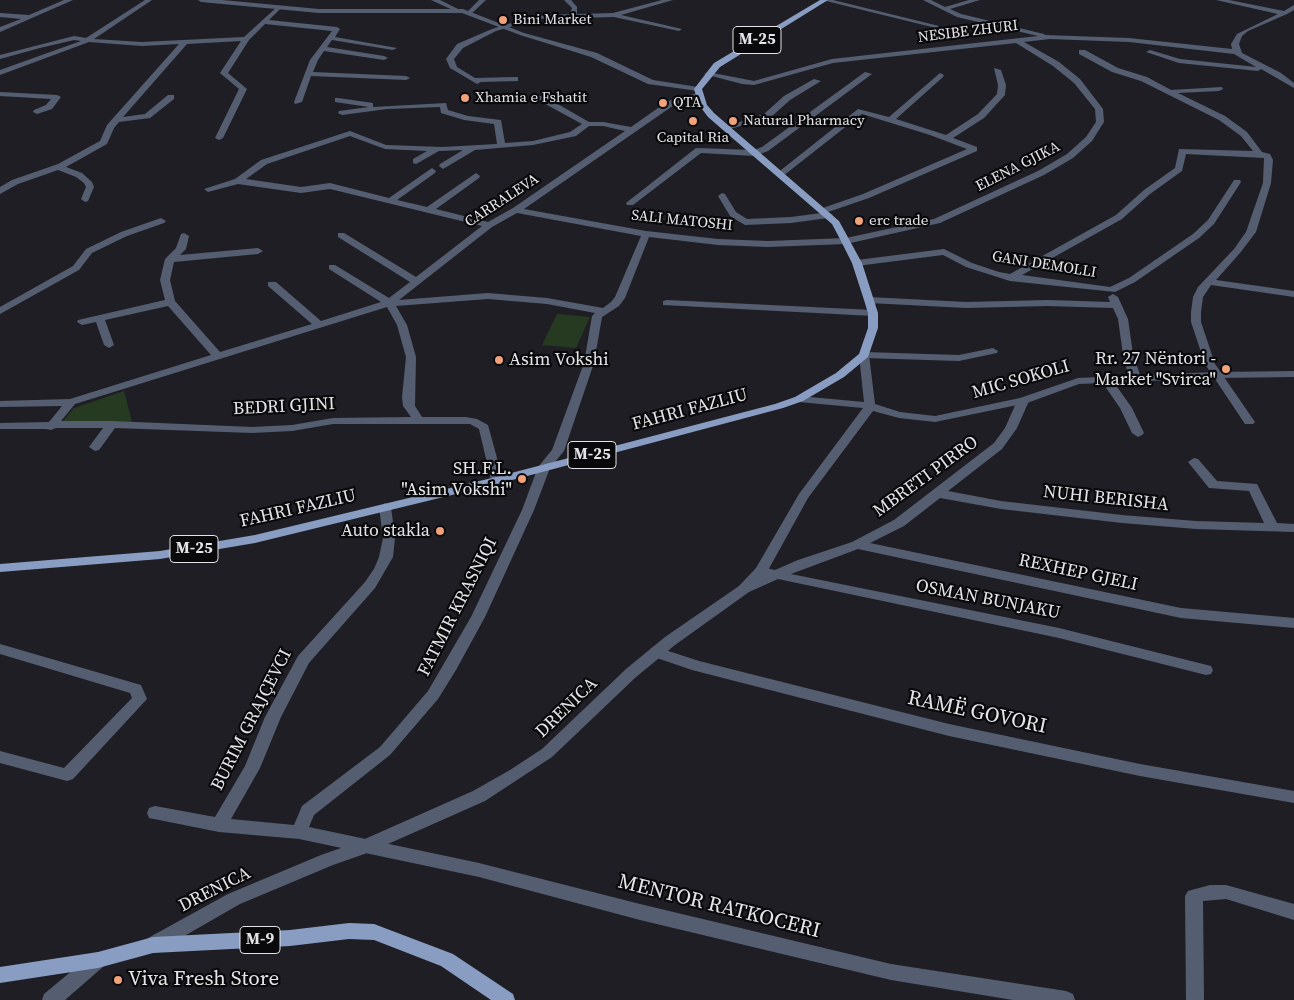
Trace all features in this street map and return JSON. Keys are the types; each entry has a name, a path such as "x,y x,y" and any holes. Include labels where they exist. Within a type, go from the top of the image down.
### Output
{"main road":[{"name":"M-25","path":"698,92 708,74 733,54 825,0"},
{"path":"698,92 703,105 711,116 836,223 857,262 872,313 872,328 864,355"},
{"name":"FAHRI FAZLIU","path":"0,568 160,555 255,539 498,480 747,415 798,399 840,375 864,355"},
{"name":"M-9","path":"0,975 98,960 153,945 290,938 350,931 374,932 447,960 506,1000"}],"street":[{"path":"0,30 70,0"},
{"path":"0,73 89,40 148,0"},
{"path":"201,0 278,8 344,12 457,10"},
{"path":"434,0 522,34 594,55 651,82 698,92"},
{"path":"469,13 483,0"},
{"path":"567,0 575,8 574,15"},
{"path":"613,15 670,0"},
{"path":"825,0 936,26"},
{"path":"926,0 959,16 1005,25 1050,37"},
{"path":"943,9 977,0"},
{"path":"1219,0 1286,14"},
{"path":"1294,7 1286,14 1255,26 1239,35 1235,44 1236,52 1247,60 1294,86"},
{"path":"219,138 243,89 224,73 246,39 278,8"},
{"path":"0,15 30,18"},
{"path":"515,79 475,81 454,68 450,59 460,46 505,26 536,17 613,15 678,29"},
{"path":"264,22 337,29 314,60 298,102"},
{"name":"NESIBE ZHURI","path":"708,74 754,83 832,61 1050,37 1128,40 1236,52"},
{"path":"0,57 74,38 142,44 246,39"},
{"path":"331,38 393,48"},
{"name":"ELENA GJIKA","path":"846,241 924,224 951,216 1041,173 1070,156 1089,140 1100,122 1100,115 1093,99 1062,68 1016,40"},
{"path":"0,190 15,182 58,167 104,142 110,127 185,42"},
{"path":"323,49 384,58"},
{"path":"1082,52 1115,70 1138,76 1171,91 1234,126 1254,144 1259,154"},
{"path":"1150,52 1180,61 1267,70"},
{"path":"947,138 981,116 1001,94 1002,86 997,70"},
{"path":"308,74 406,78"},
{"path":"630,203 699,150 755,153 771,144 868,74"},
{"path":"890,120 940,76"},
{"path":"726,128 768,116 786,98 817,80"},
{"path":"1171,91 1218,89"},
{"name":"CARRALEVA","path":"0,404 71,402 389,302 418,282 489,225 516,210 671,103 698,92"},
{"path":"0,94 57,97 49,106 37,112"},
{"path":"116,120 142,118 171,97"},
{"path":"541,98 587,124 603,124 633,130"},
{"path":"338,100 387,107"},
{"path":"342,113 387,107 443,105 444,111 498,122 501,146"},
{"path":"722,196 733,214 745,222 791,220 826,213 974,149 947,138 861,111 780,174"},
{"path":"208,189 238,181 264,162 350,133 385,147 474,148 533,143 573,134 587,124"},
{"path":"443,166 474,148"},
{"path":"416,161 438,149"},
{"path":"1010,278 1113,221 1147,192 1179,169 1182,151 1259,154 1267,156 1269,172 1251,232 1232,258 1208,282 1198,298 1196,322 1210,364 1249,422"},
{"path":"58,167 79,175 88,182 90,187 85,199"},
{"path":"390,201 432,171"},
{"path":"429,210 476,176"},
{"path":"238,181 301,190 330,186 489,225"},
{"path":"1111,290 1132,280 1196,236 1211,222 1237,182"},
{"name":"SALI MATOSHI","path":"516,210 646,234 718,242 846,241"},
{"path":"0,311 76,268 89,251 124,234 162,221"},
{"path":"332,267 389,302 409,303 488,296 548,301 604,311 615,304 620,298 646,234"},
{"path":"341,235 418,282"},
{"path":"184,236 181,249 170,259 165,280 170,302 218,356"},
{"path":"170,259 258,251"},
{"name":"GANI DEMOLLI","path":"857,262 944,252 984,271 1010,278 1111,290 1123,319 1128,354 1135,378"},
{"path":"1208,282 1294,294"},
{"path":"272,284 320,325"},
{"path":"869,300 966,305 1048,303 1116,305"},
{"path":"82,322 170,302"},
{"path":"389,302 402,325 411,357 408,397 413,413 419,421"},
{"path":"668,303 872,313"},
{"name":"FATMIR KRASNIQI","path":"299,832 308,811 385,751 433,694 451,666 478,617 528,510 544,467 558,451 589,363 597,316 604,311"},
{"path":"100,319 109,345"},
{"path":"870,406 864,355 959,358 993,351"},
{"name":"MIC SOKOLI","path":"798,399 826,400 870,406 899,415 935,419 1024,401 1067,384 1106,379 1294,374"},
{"path":"1106,379 1126,408 1138,433"},
{"name":"MBRETI PIRRO","path":"768,573 857,545 899,523 998,446 1011,428 1024,401"},
{"path":"51,426 71,402"},
{"name":"DRENICA","path":"153,945 234,899 327,860 364,847 479,796 547,753 617,686 656,652 768,573 803,497 857,430 870,406"},
{"name":"BEDRI GJINI","path":"0,426 112,424 252,430 292,428 333,422 466,420 479,423 484,427 498,480"},
{"path":"95,447 112,424"},
{"path":"1194,462 1213,485 1253,487 1273,528"},
{"name":"NUHI BERISHA","path":"936,493 1001,505 1104,517 1196,525 1294,528"},
{"name":"BURIM GRAJÇEVCI","path":"219,825 252,768 273,717 303,660 370,585 380,569 386,557 388,538 385,507"},
{"name":"REXHEP GJELI","path":"857,545 1181,613 1294,623"},
{"name":"OSMAN BUNJAKU","path":"768,573 1059,633 1206,670"},
{"path":"0,649 136,689 140,699 67,775 0,757"},
{"name":"RAMË GOVORI","path":"656,652 697,666 940,727 1140,770 1294,797"},
{"path":"155,813 219,825 299,832 364,847"},
{"name":"MENTOR RATKOCERI","path":"364,847 478,870 668,919 891,972 1066,1000"},
{"path":"1195,1000 1194,896 1210,892 1226,892 1294,912"},
{"path":"51,1000 98,960"}],"green space":[{"path":"557,314 590,317 576,348 542,345"},
{"path":"124,391 132,422 62,422 74,408"}],"place":[{"name":"Bini Market","path":"503,20"},
{"name":"Xhamia e Fshatit","path":"465,98"},
{"name":"QTA","path":"663,103"},
{"name":"Capital Ria","path":"693,121"},
{"name":"Natural Pharmacy","path":"733,121"},
{"name":"erc trade","path":"859,221"},
{"name":"Asim Vokshi","path":"499,360"},
{"name":"Rr. 27 Nëntori - Market \"Svirca\"","path":"1226,369"},
{"name":"SH.F.L. \"Asim Vokshi\"","path":"522,479"},
{"name":"Auto stakla","path":"440,531"},
{"name":"Viva Fresh Store","path":"118,980"}]}
